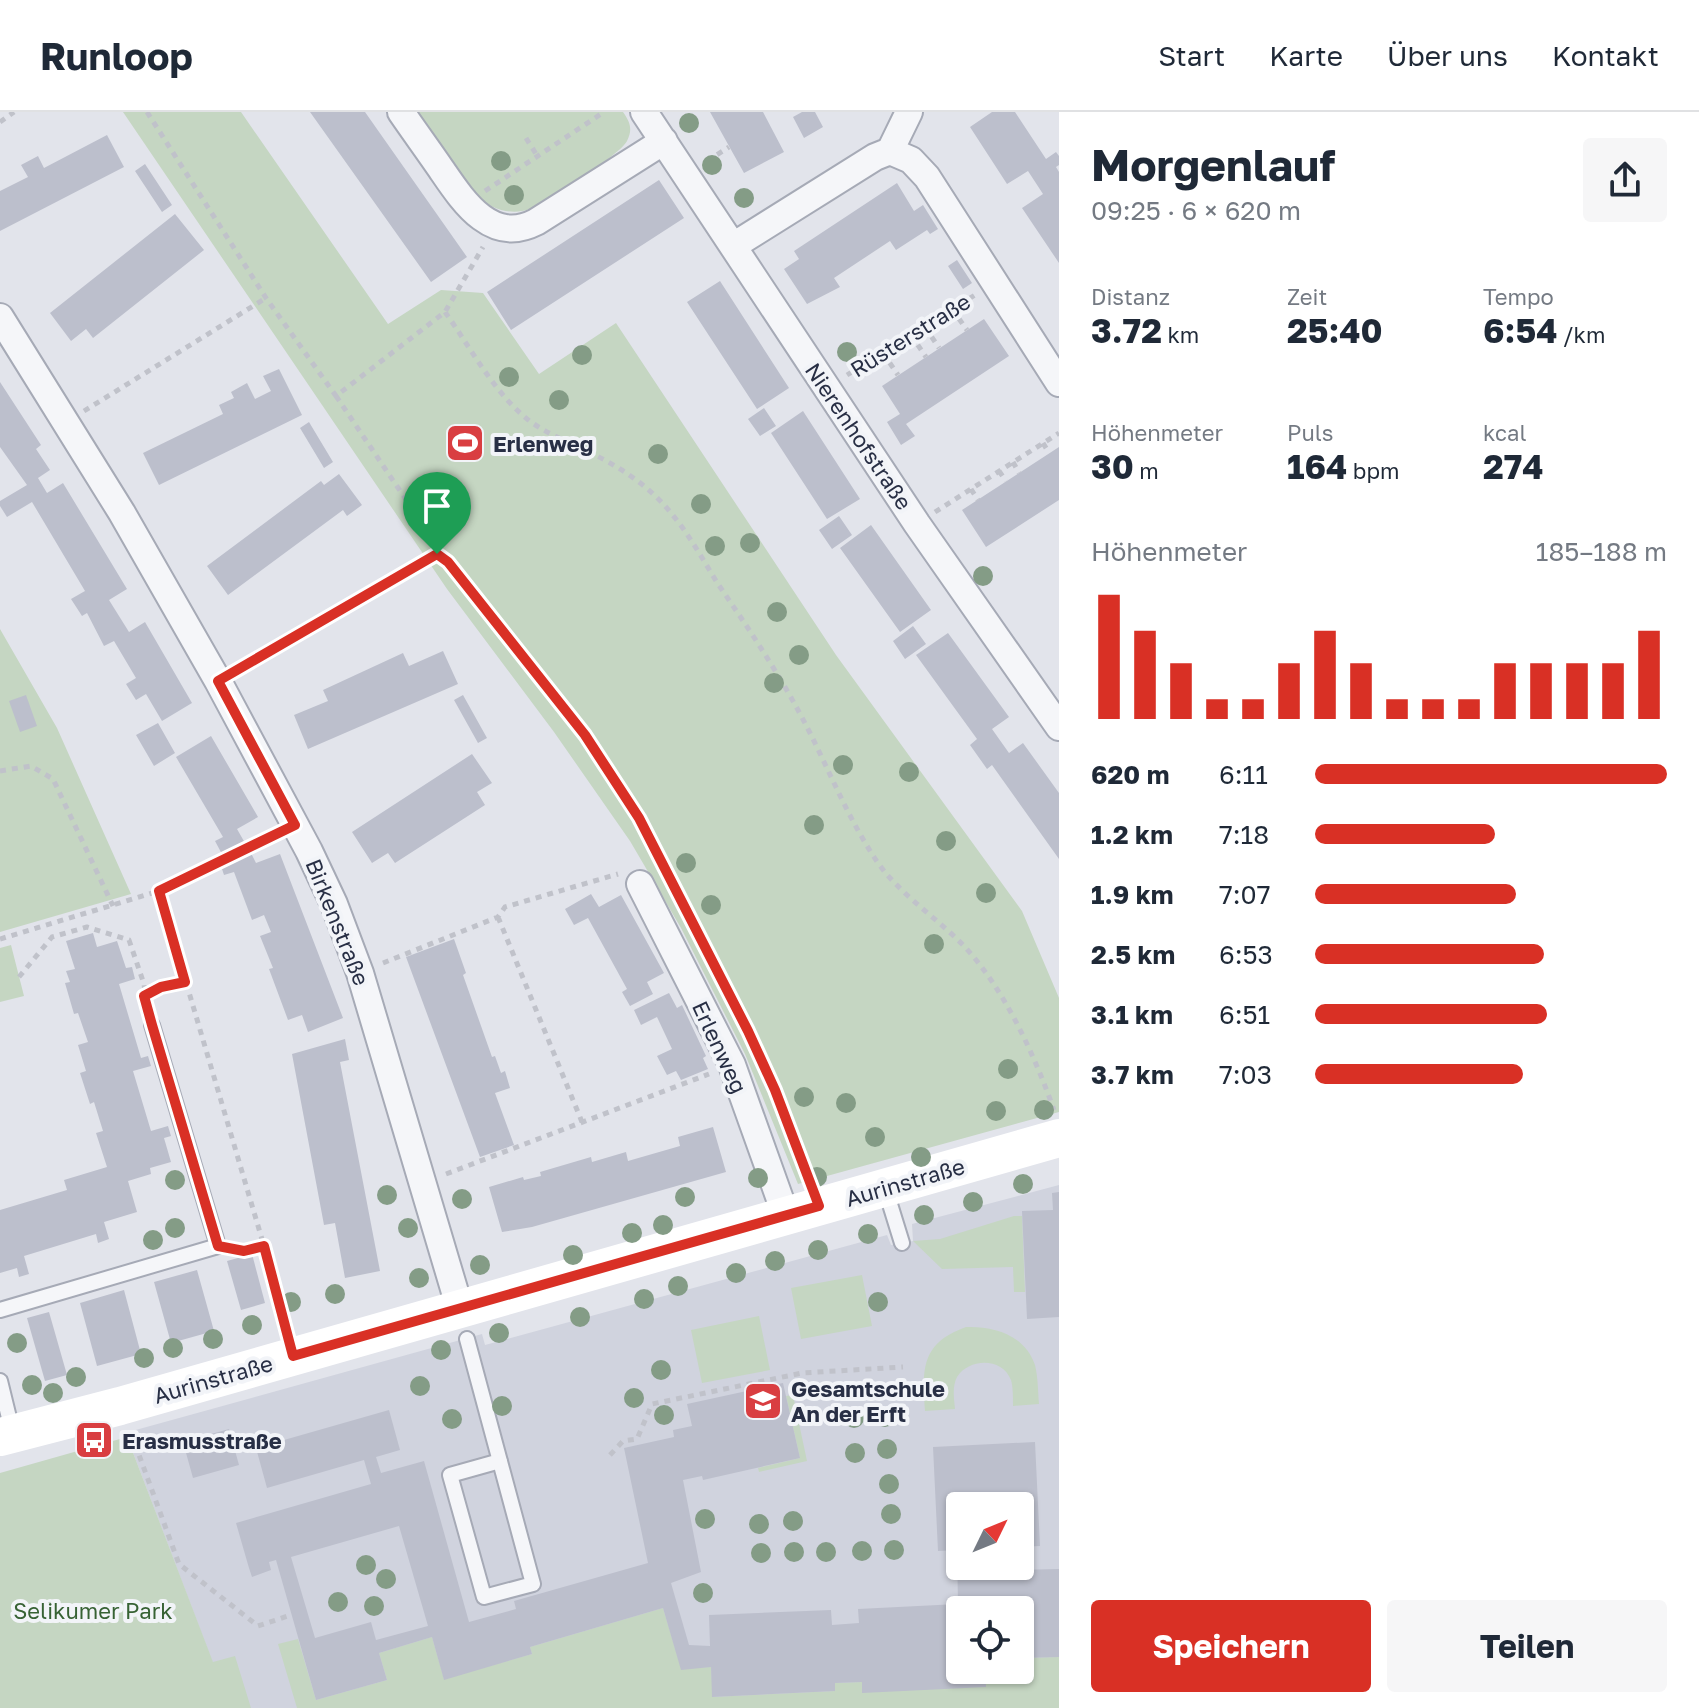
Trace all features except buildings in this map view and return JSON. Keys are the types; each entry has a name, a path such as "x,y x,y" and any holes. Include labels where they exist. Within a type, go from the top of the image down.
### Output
{"main road":[{"name":"Aurinstraße","path":"6,1436 293,1356 463,1324 803,1211 1059,1138"}],"street":[{"path":"401,112 466,205 482,219 511,229 529,225 664,141"},
{"name":"Nierenhofstraße","path":"644,112 917,524 1059,727"},
{"path":"733,246 875,157 890,151 909,112"},
{"name":"Rüsterstraße","path":"890,151 911,160 927,177 1059,383"},
{"name":"Birkenstraße","path":"0,317 122,513 218,681 334,904 360,973 463,1324"},
{"name":"Erlenweg","path":"637,871 803,1211"}],"lane":[{"path":"0,1310 218,1246 152,1025"},
{"path":"885,1187 902,1243"},
{"path":"463,1324 500,1461 533,1584 484,1597 450,1475 500,1461"},
{"name":"Aurinstraße","path":"0,1381 6,1436"}],"path":[{"path":"0,122 14,112"},
{"path":"147,112 266,298 413,510 437,554 448,562 585,735 639,818 722,976 775,1090 803,1211"},
{"path":"466,205 604,112"},
{"path":"526,138 538,157"},
{"path":"336,396 445,312 494,225"},
{"name":"Rüsterstraße","path":"826,388 995,283"},
{"path":"66,422 266,298"},
{"path":"952,309 967,330"},
{"path":"445,312 499,389 528,420 559,440 595,455 639,481 671,513 763,651 810,732 856,829 877,862 966,949 989,979 1012,1016 1045,1083 1059,1123"},
{"path":"925,327 939,348"},
{"path":"911,335 926,357"},
{"path":"883,353 898,375"},
{"path":"917,524 1059,433"},
{"path":"1043,443 1049,453"},
{"path":"1013,462 1019,473"},
{"path":"999,471 1006,481"},
{"path":"971,489 978,500"},
{"path":"218,681 437,554"},
{"path":"0,771 31,766 53,779 113,906"},
{"path":"0,939 159,891 295,825"},
{"path":"360,973 498,917 505,907 637,871 659,855"},
{"path":"159,891 264,1246 293,1356"},
{"path":"498,917 582,1122"},
{"path":"19,977 52,937 87,927 129,940 144,984 152,1025"},
{"path":"144,996 161,987 185,982"},
{"path":"422,1183 732,1065"},
{"path":"218,1246 244,1251 264,1246"},
{"path":"610,1455 623,1441 637,1439 652,1404 802,1373 903,1367"},
{"path":"120,1406 179,1564 258,1626 291,1615"}],"shaded area":[{"name":"Gesamtschule An der Erft","path":"1059,1185 1059,1708 230,1708 127,1437 133,1436 132,1431 482,1334 485,1345 887,1235 891,1245 913,1241 912,1224"}],"green space":[{"path":"123,112 241,112 388,324 441,290 483,293 539,374 616,323 836,655 1022,911 1059,998 1059,1112 798,1184 745,1054 681,928 630,841 554,732 447,589"},
{"path":"418,112 623,112 630,129 622,147 582,178 530,209 509,211 495,208 477,197"},
{"path":"0,629 57,728 131,894 0,932"},
{"path":"11,945 24,996 0,1002 0,948"},
{"path":"1022,1216 1025,1292 1014,1292 1013,1267 942,1269 913,1241 940,1239"},
{"path":"862,1275 872,1326 801,1339 791,1288"},
{"path":"759,1316 770,1370 702,1383 691,1330"},
{"path":"966,1327 998,1331 1024,1346 1035,1365 1039,1404 1013,1406 1012,1383 1007,1372 985,1363 969,1366 957,1377 955,1409 925,1411 925,1370 932,1350 951,1333"},
{"path":"793,1395 807,1461 759,1472 758,1468 800,1458 786,1396"},
{"name":"Selikumer Park","path":"127,1437 213,1662 235,1656 251,1708 0,1708 0,1473"},
{"path":"663,1608 681,1668 711,1667 713,1697 835,1691 835,1683 862,1682 862,1692 946,1677 946,1684 1034,1684 1034,1658 1059,1657 1059,1708 297,1708 278,1644 298,1639 316,1700 387,1680 379,1653 432,1637 444,1679 532,1654 530,1647"}],"place":[{"name":"Erlenweg","path":"465,443"},
{"name":"Gesamtschule An der Erft","path":"763,1401"},
{"name":"Erasmusstraße","path":"94,1440"}],"route":[{"path":"437,554 448,562 585,735 639,818 748,1031 775,1090 819,1206 293,1356 264,1246 244,1251 218,1246 152,1025 144,996 161,987 185,982 159,891 295,825 218,681 437,554"}]}
